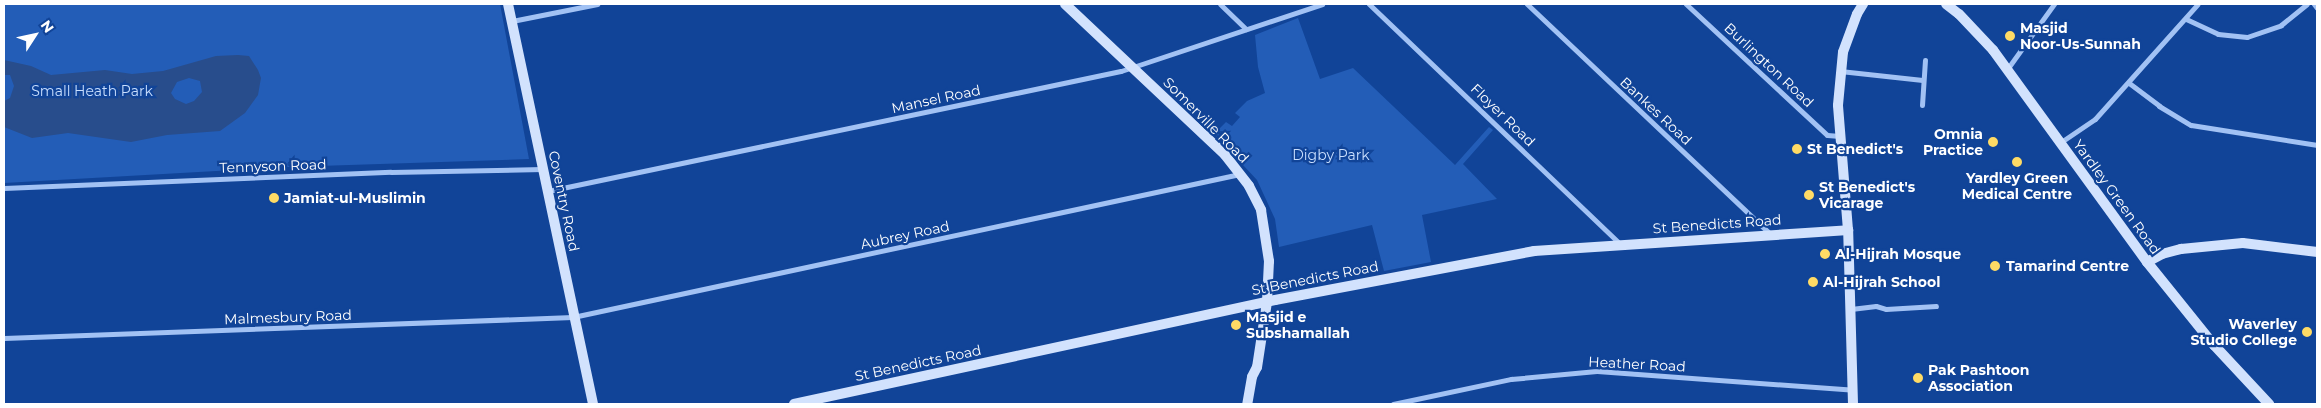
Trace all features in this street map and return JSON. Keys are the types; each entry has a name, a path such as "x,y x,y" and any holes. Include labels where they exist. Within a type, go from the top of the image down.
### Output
{"street":[{"name":"Coventry Road","path":"508,4 593,404"},
{"path":"512,22 597,4"},
{"name":"Somerville Road","path":"1065,4 1225,155 1241,174 1261,210 1266,230 1269,261 1267,302 1257,367 1252,377 1247,404"},
{"path":"1220,4 1246,29"},
{"name":"Mansel Road","path":"548,192 1132,67 1322,4"},
{"name":"Floyer Road","path":"1369,4 1620,245"},
{"name":"Bankes Road","path":"1527,4 1770,234"},
{"name":"Burlington Road","path":"1686,4 1827,135 1840,136"},
{"path":"1854,404 1848,230 1840,136 1840,71 1843,52 1857,14 1863,4"},
{"name":"Yardley Green Road","path":"1946,4 1972,28 2008,68 2147,262 2214,345 2269,404"},
{"path":"2008,68 2054,4"},
{"path":"2061,142 2095,119 2198,4"},
{"path":"2186,19 2218,34 2247,37 2281,25 2307,4"},
{"path":"2314,4 2317,8"},
{"path":"1922,105 1925,60"},
{"path":"1840,71 1923,80"},
{"path":"2129,83 2159,106 2191,125 2317,145"},
{"name":"Tennyson Road","path":"4,188 391,172 543,169"},
{"name":"Aubrey Road","path":"573,317 1241,174"},
{"name":"St Benedicts Road","path":"794,404 1407,273 1534,252 1848,230"},
{"path":"2147,262 2162,254 2181,249 2243,243 2317,252"},
{"path":"1851,309 1876,306 1886,309 1936,306"},
{"name":"Malmesbury Road","path":"4,338 573,317"},
{"name":"Heather Road","path":"1392,404 1511,379 1597,371 1854,390"}],"green space":[{"name":"Small Heath Park","path":"4,4 500,4 529,159 288,167 4,183"},
{"name":"Digby Park","path":"1298,18 1320,79 1353,68 1455,165 1489,127 1493,130 1463,164 1497,199 1422,215 1431,262 1384,271 1372,225 1279,247 1275,219 1257,180 1214,134 1226,122 1232,126 1240,117 1235,113 1247,101 1265,93 1258,67 1255,35"}],"shaded area":[{"path":"216,56 249,56 261,78 258,95 245,113 220,131 167,135 131,142 68,133 32,138 4,127 4,101 10,98 14,86 10,75 4,75 4,60 31,66 51,75 105,70 132,74 163,71","holes":["189,78 200,81 202,92 194,101 186,104 175,99 171,93 177,82"]}],"place":[{"name":"Masjid Noor-Us-Sunnah","path":"2010,36"},
{"name":"Omnia Practice","path":"1993,142"},
{"name":"St Benedict's","path":"1797,149"},
{"name":"Yardley Green Medical Centre","path":"2017,162"},
{"name":"St Benedict's Vicarage","path":"1809,195"},
{"name":"Jamiat-ul-Muslimin","path":"274,198"},
{"name":"Al-Hijrah Mosque","path":"1825,254"},
{"name":"Tamarind Centre","path":"1995,266"},
{"name":"Al-Hijrah School","path":"1813,282"},
{"name":"Masjid e Subshamallah","path":"1236,325"},
{"name":"Waverley Studio College","path":"2307,332"},
{"name":"Pak Pashtoon Association","path":"1918,378"}]}
